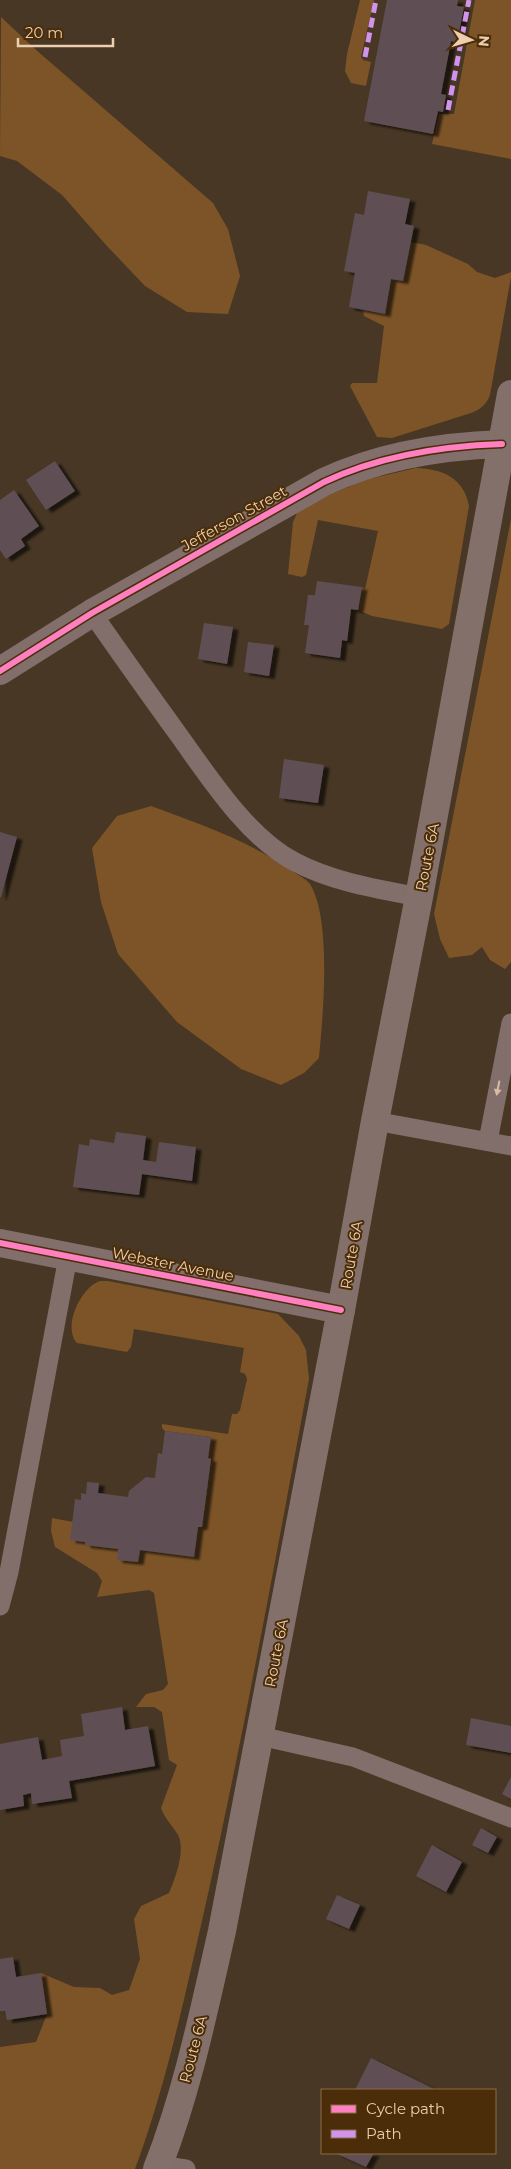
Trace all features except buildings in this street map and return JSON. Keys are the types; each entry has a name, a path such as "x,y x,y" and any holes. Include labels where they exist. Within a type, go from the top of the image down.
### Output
{"main road":[{"name":"Route 6A","path":"158,2167 182,2092 222,1931 419,897 511,394"}],"street":[{"name":"Jefferson Street","path":"0,671 92,613 343,473 368,464 427,451 472,445 502,444"},
{"name":"Webster Avenue","path":"0,1243 341,1310"}],"lane":[{"path":"92,613 227,802 272,847 315,872 367,887 419,897"},
{"path":"488,1141 511,1023"},
{"path":"375,1121 511,1146"},
{"path":"0,1606 9,1572 68,1257"},
{"path":"260,1736 353,1757 511,1818"},
{"path":"158,2167 186,2169"}],"shaded area":[{"path":"360,0 374,0 361,57 363,60 371,62 366,86 351,83 345,71 347,54"},
{"path":"475,0 511,0 511,159 432,144 439,114 454,114"},
{"path":"1,17 35,49 213,203 228,229 240,276 228,314 187,312 145,286 62,195 17,161 0,156"},
{"path":"411,242 426,245 468,264 477,272 495,278 511,272 511,277 490,395 485,404 471,413 392,438 377,437 350,386 352,383 377,383 384,326 364,316 363,310 385,314 391,279 403,281"},
{"path":"416,468 435,470 451,477 462,488 469,506 449,624 442,629 372,616 358,610 362,587 365,589 378,531 318,520 306,575 302,577 288,574 293,522 297,513 322,498 365,480"},
{"path":"511,519 511,962 505,969 490,960 482,947 472,955 449,958 440,939 434,914"},
{"path":"151,806 243,843 278,862 310,884 317,900 324,944 324,994 319,1058 304,1073 281,1085 241,1069 177,1022 118,954 101,902 92,848 117,816"},
{"path":"100,1281 278,1314 299,1336 306,1350 309,1379 248,1701 208,1894 167,2067 135,2169 0,2169 0,2047 36,2042 47,2014 41,1973 74,1987 100,1988 112,1995 129,1990 140,1959 134,1919 141,1906 169,1893 177,1872 181,1849 178,1835 161,1808 177,1765 169,1760 162,1712 154,1707 136,1707 146,1694 163,1690 168,1684 154,1593 149,1590 97,1597 102,1581 97,1573 55,1547 51,1531 52,1518 73,1522 85,1542 118,1549 118,1560 138,1562 140,1550 194,1557 198,1527 202,1527 211,1459 208,1458 211,1437 165,1431 162,1428 162,1424 228,1434 232,1414 237,1414 240,1410 247,1379 245,1374 240,1372 244,1348 134,1329 131,1347 127,1352 77,1343 73,1336 72,1327 76,1308 86,1291"}],"marked path":[{"path":"365,57 376,0"},
{"path":"448,110 469,0"}],"cycle path":[{"path":"0,671 92,613 324,482 367,465 411,454 457,447 502,444"},
{"path":"0,1243 341,1310"}]}
